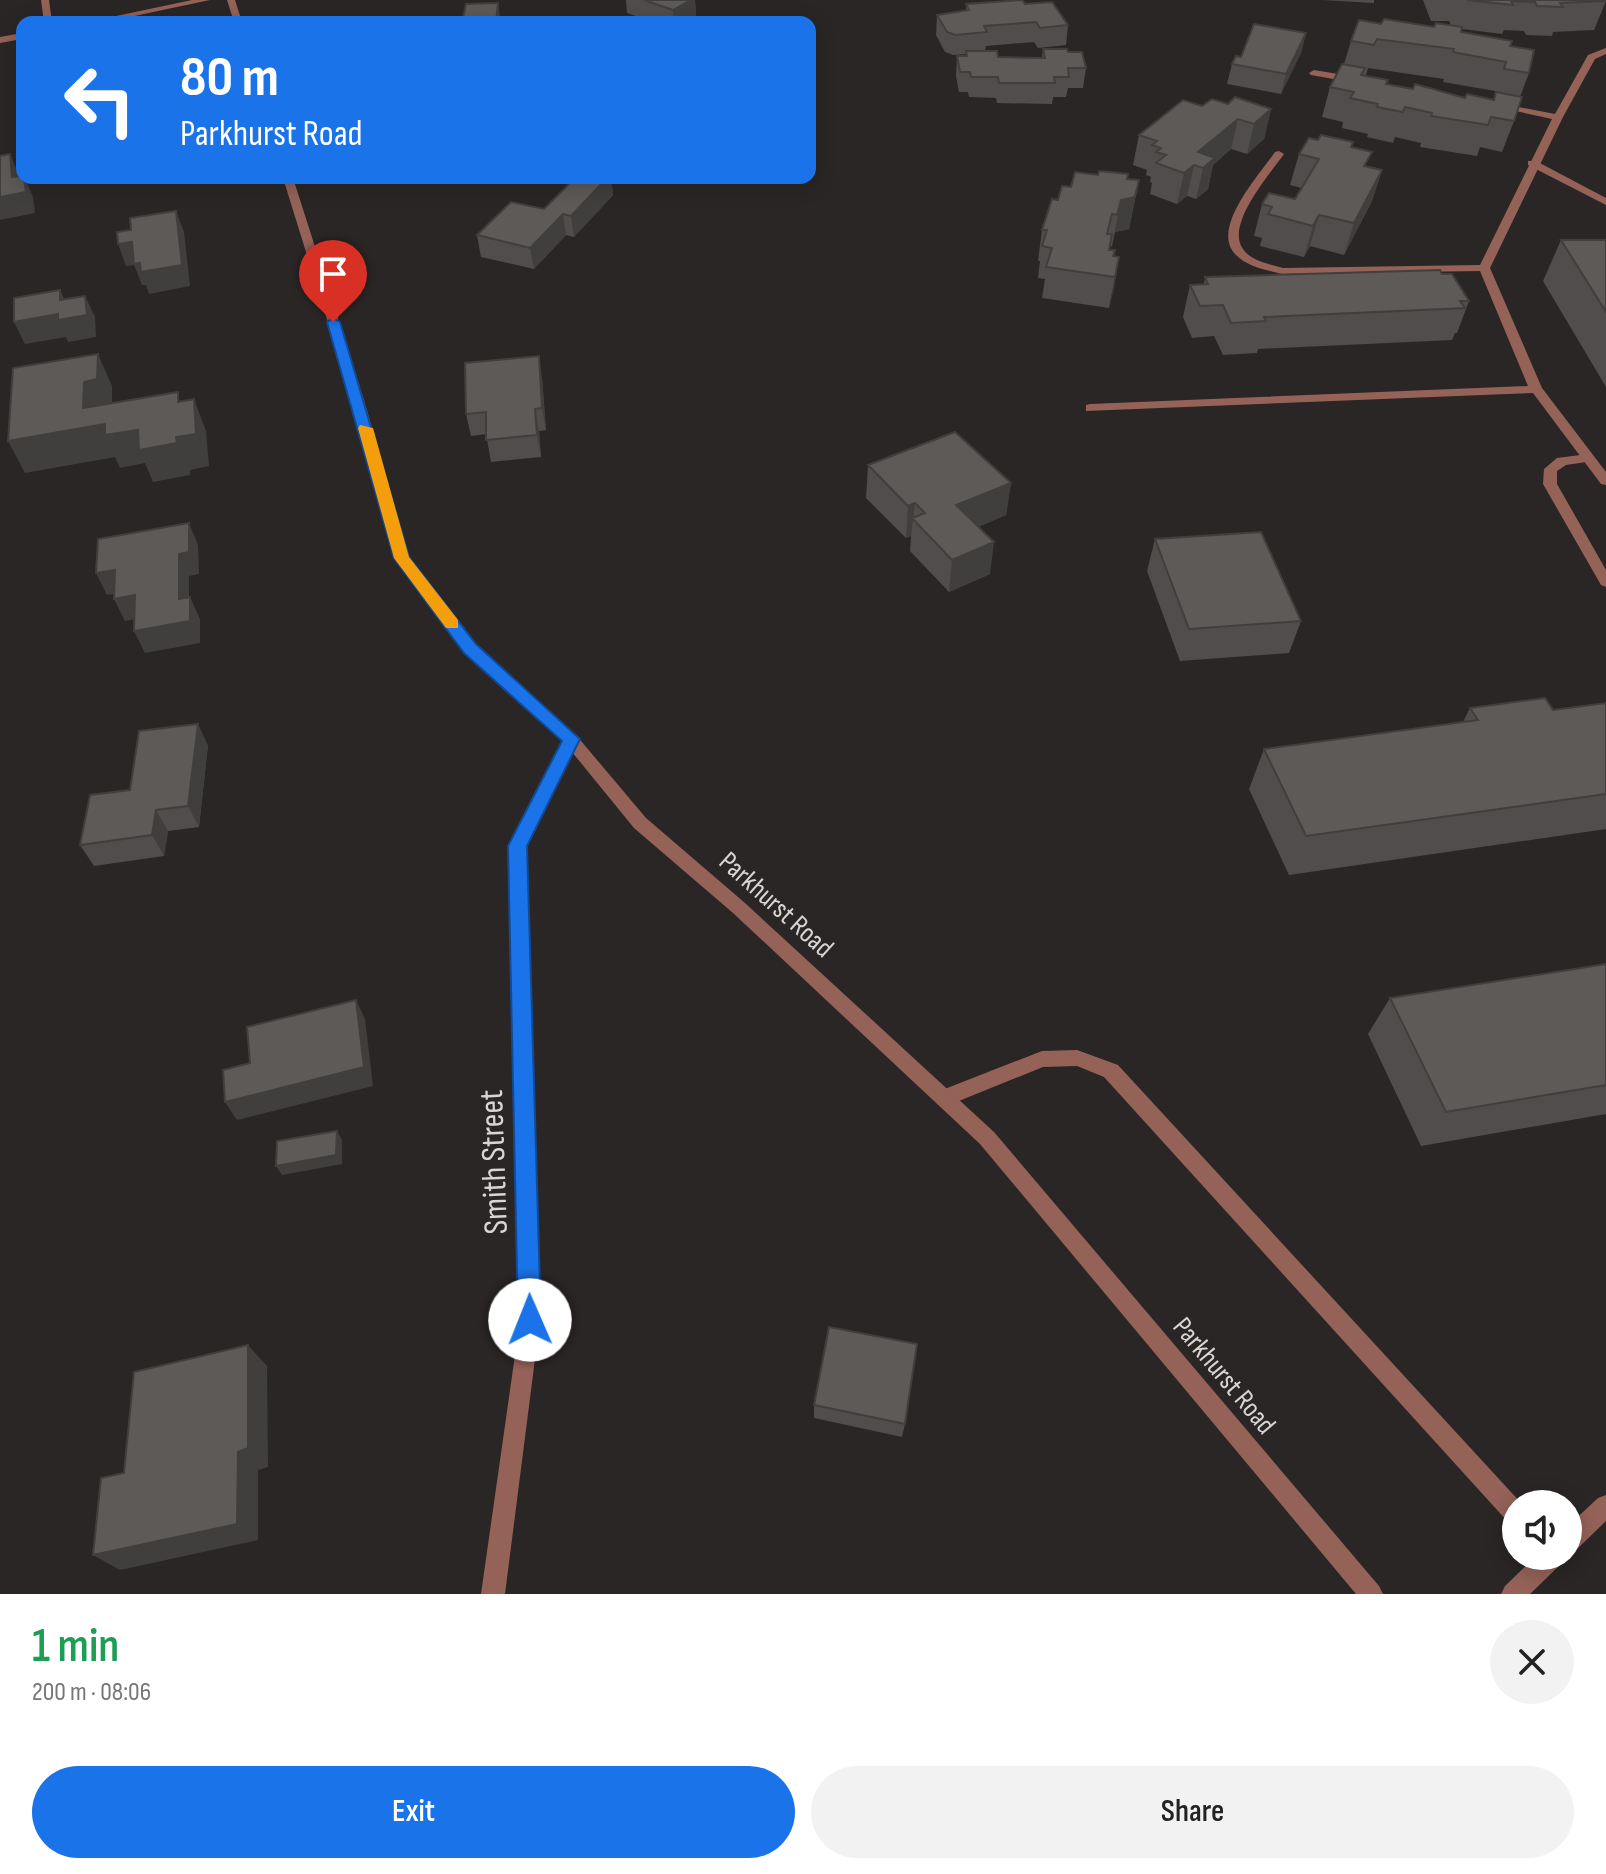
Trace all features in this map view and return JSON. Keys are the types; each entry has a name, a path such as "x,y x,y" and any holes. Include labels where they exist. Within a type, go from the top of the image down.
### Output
{"street":[{"path":"133,0 136,14"},
{"path":"125,16 206,0"},
{"path":"1606,51 1591,57 1532,163 1484,268 1536,389 1606,481"},
{"path":"1314,73 1375,84"},
{"path":"1482,103 1558,117"},
{"path":"1279,154 1233,224 1232,242 1240,257 1259,267 1282,271 1484,268"},
{"path":"1532,163 1606,202"},
{"name":"Parkhurst Road","path":"290,184 358,400 402,558 470,648 571,739 640,823 739,908 987,1138 1371,1594"},
{"path":"1090,408 1536,389"},
{"path":"1588,458 1562,461 1551,469 1550,484 1606,582"},
{"name":"Smith Street","path":"493,1594 530,1320 517,846 571,739"},
{"path":"944,1098 1042,1059 1077,1058 1111,1071 1502,1499"},
{"path":"1582,1529 1606,1506"},
{"path":"1513,1594 1538,1570"}],"building":[{"path":"644,0 691,0 673,10"},
{"path":"1022,0 1025,4 1052,2 1068,25 1040,28 1036,22 984,26 987,32 955,35 947,32 937,15 969,10 966,4"},
{"path":"1467,0 1606,1 1560,3 1563,7 1537,6 1535,2 1511,1 1513,5"},
{"path":"498,3 497,16 463,16 466,4"},
{"path":"1384,19 1434,27 1436,23 1462,27 1461,32 1512,41 1510,46 1534,50 1529,73 1504,69 1506,62 1453,52 1454,49 1377,39 1374,45 1351,41 1359,20 1381,24"},
{"path":"1254,24 1306,33 1286,74 1232,64 1236,56 1241,57"},
{"path":"1043,49 1082,52 1086,68 1068,68 1069,77 1054,77 1055,83 999,83 998,77 971,77 970,72 960,72 957,56 967,56 966,51 997,51 998,57 1045,58"},
{"path":"1342,64 1365,68 1361,75 1388,80 1386,84 1413,89 1415,84 1465,98 1467,94 1494,100 1496,92 1522,97 1514,121 1491,117 1488,125 1431,116 1432,113 1405,107 1403,112 1350,98 1354,92 1330,87"},
{"path":"1235,97 1271,109 1254,124 1238,119 1198,152 1215,158 1203,168 1194,165 1184,173 1156,163 1166,155 1156,152 1161,148 1152,145 1157,141 1139,135 1183,100 1202,106 1212,99 1228,104"},
{"path":"1321,135 1353,142 1351,147 1372,152 1364,166 1382,170 1354,223 1319,215 1313,226 1268,214 1272,207 1262,204 1269,193 1295,199 1319,159 1299,154 1309,138 1318,140"},
{"path":"10,154 12,177 16,177 16,184 25,184 26,192 0,197 0,156"},
{"path":"1099,171 1128,174 1127,179 1139,180 1135,197 1121,200 1117,215 1112,214 1107,234 1112,234 1109,250 1115,250 1113,256 1119,257 1115,277 1046,267 1052,248 1042,246 1047,230 1042,230 1052,199 1058,200 1062,186 1071,187 1075,172 1098,175"},
{"path":"569,184 601,184 571,216 563,214 530,248 477,235 511,202 544,209"},
{"path":"176,211 182,265 141,272 140,263 134,264 132,242 118,244 117,232 131,230 130,218"},
{"path":"1561,240 1606,240 1606,312"},
{"path":"1440,270 1442,274 1452,274 1469,301 1460,301 1465,308 1264,317 1266,321 1231,323 1223,305 1200,306 1190,285 1208,284 1205,277"},
{"path":"60,290 60,300 85,296 87,315 58,320 58,314 14,322 14,298"},
{"path":"98,354 97,379 84,382 83,408 178,392 178,402 194,399 196,434 176,437 177,443 139,450 138,430 105,435 105,424 8,441 13,368"},
{"path":"539,356 542,408 535,409 537,435 486,440 486,412 466,414 465,363"},
{"path":"955,432 1011,483 956,505 994,542 952,560 912,518 925,513 915,503 908,506 868,465"},
{"path":"189,523 189,552 179,554 179,599 190,597 190,621 134,631 135,595 114,599 115,570 96,573 98,539"},
{"path":"1261,532 1301,621 1189,629 1155,539"},
{"path":"1545,698 1553,710 1606,703 1606,794 1306,836 1264,749 1478,720 1470,708"},
{"path":"198,724 188,806 156,810 152,835 80,845 90,795 130,790 139,731"},
{"path":"1606,964 1606,1085 1446,1112 1390,998"},
{"path":"356,1000 364,1067 225,1102 223,1070 250,1063 247,1027"},
{"path":"337,1131 336,1155 276,1166 277,1141"},
{"path":"829,1327 917,1344 905,1424 814,1405"},
{"path":"248,1345 248,1448 238,1452 237,1524 93,1555 101,1478 124,1473 134,1372"}],"slow traffic":[{"path":"366,428 402,558 452,624"}],"route":[{"path":"333,322 402,558 470,648 571,739 517,846 530,1320"}]}
